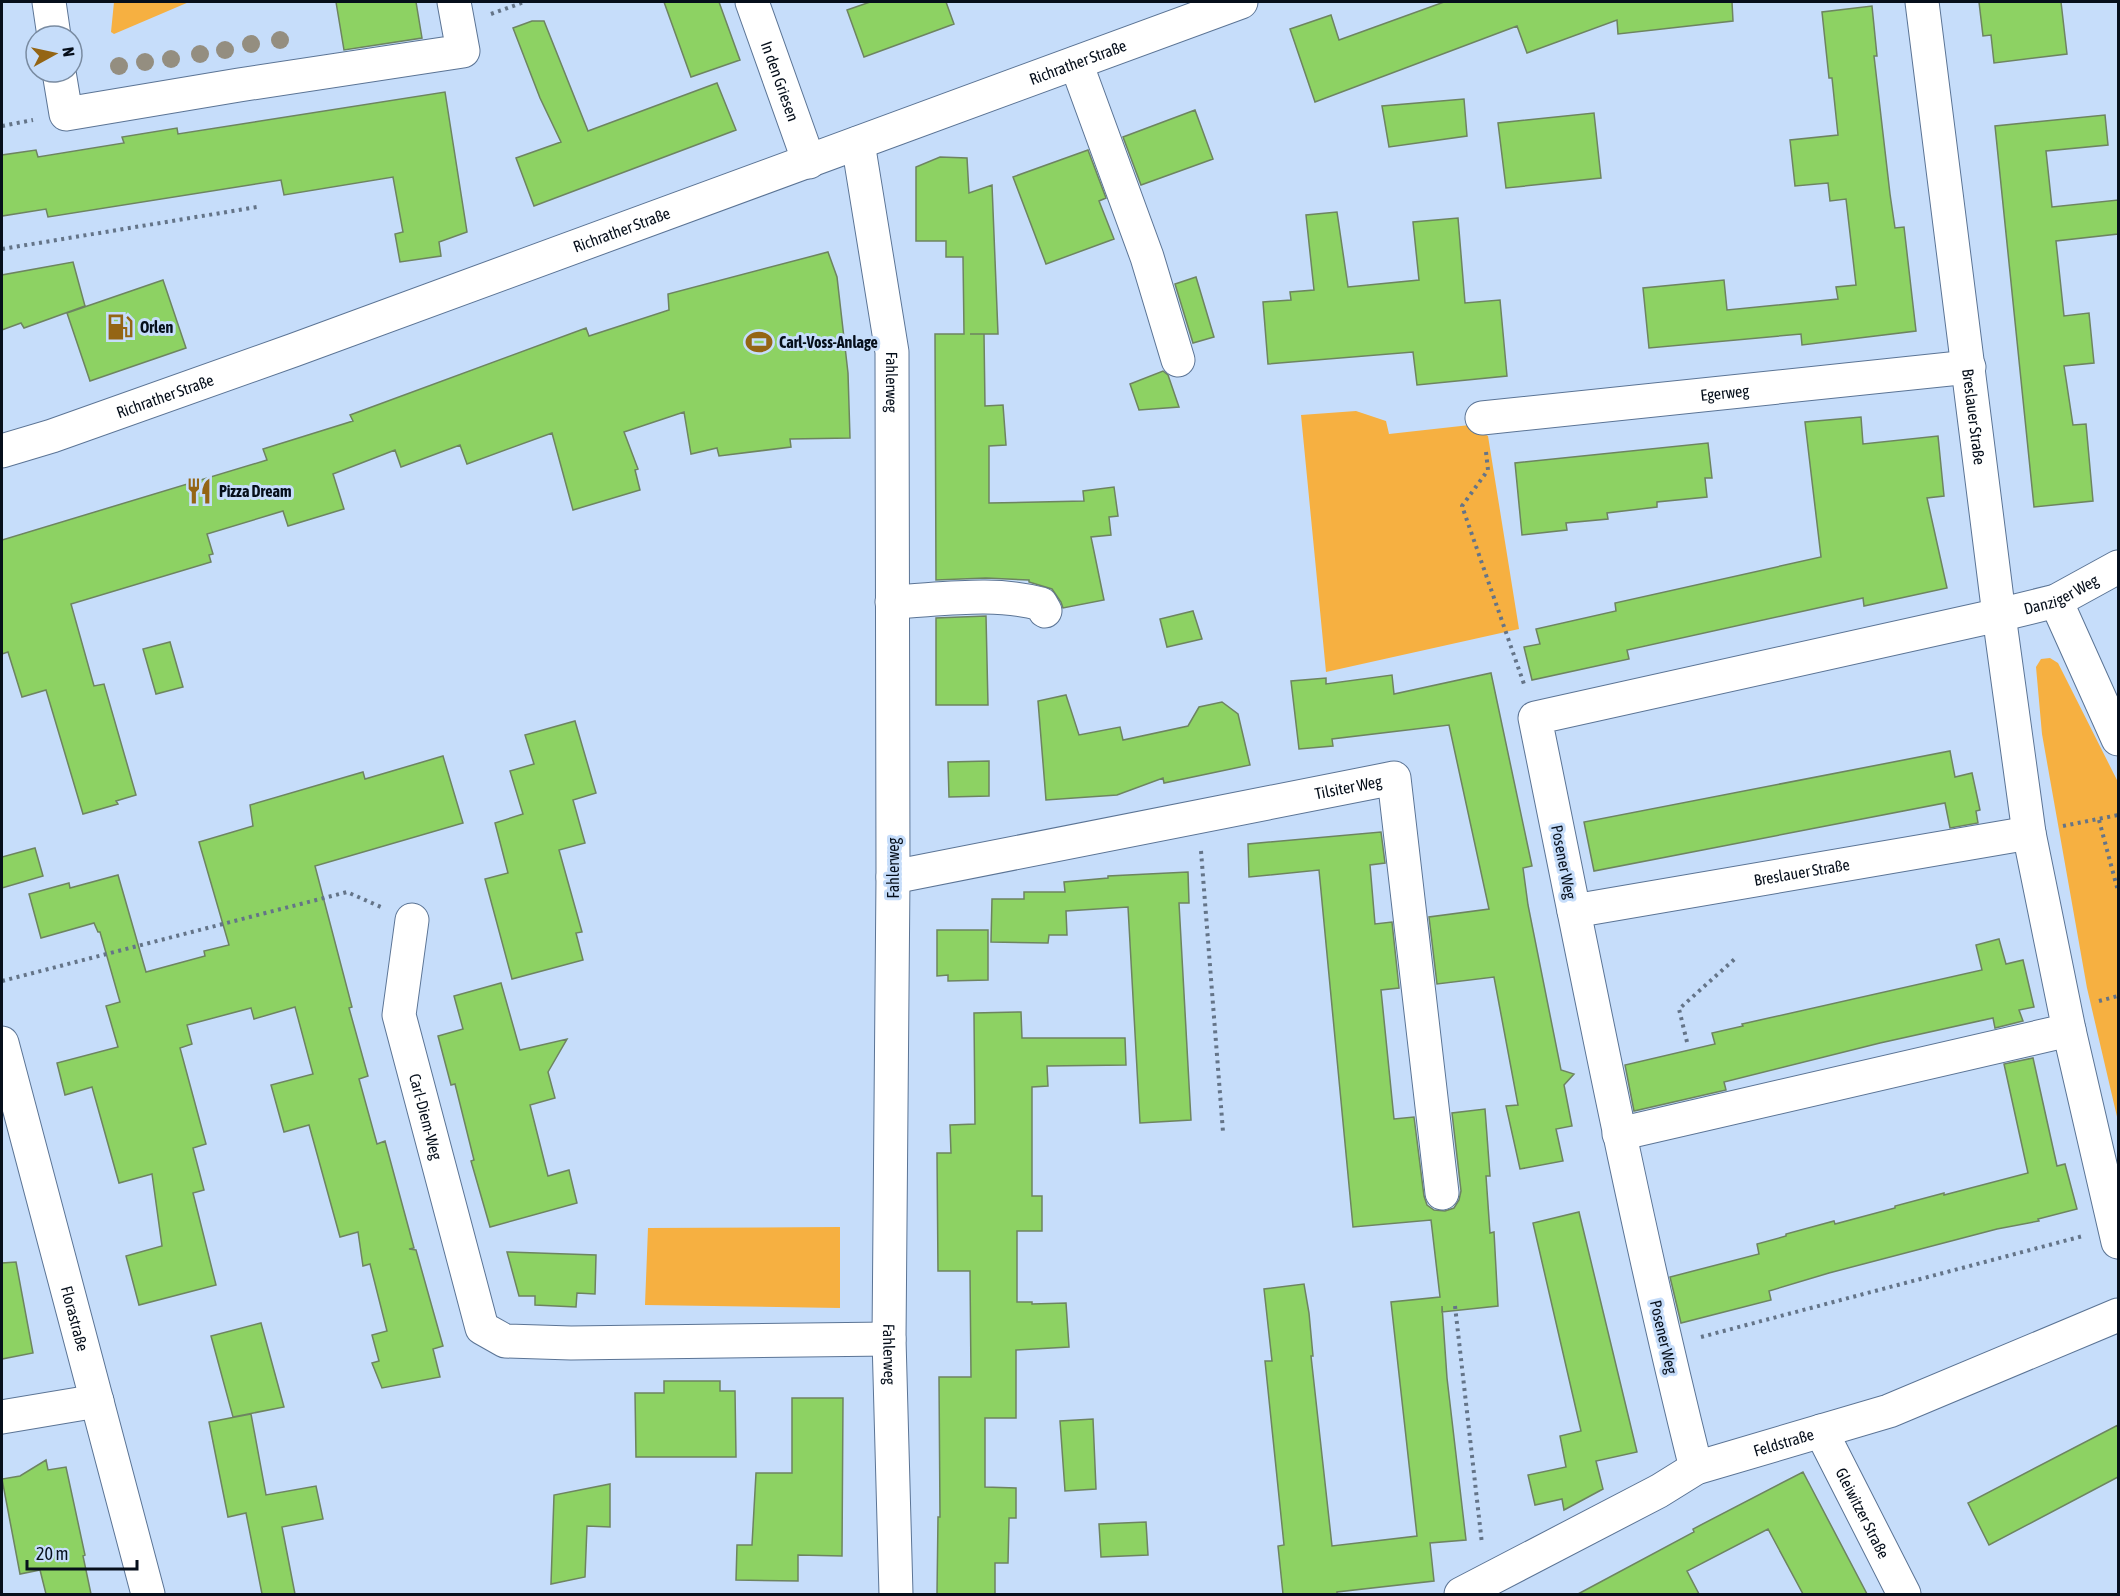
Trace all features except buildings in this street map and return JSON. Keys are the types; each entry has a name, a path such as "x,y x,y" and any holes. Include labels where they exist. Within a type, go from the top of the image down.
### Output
{"street":[{"path":"49,2 52,24"},
{"path":"61,84 66,114 463,51 454,2"},
{"name":"In den Griesen","path":"752,2 809,162"},
{"name":"Richrather Straße","path":"2,451 52,436 294,350 1241,2"},
{"name":"Breslauer Straße","path":"1922,2 1999,615 2029,833 2069,1030 2117,1235"},
{"path":"1076,63 1147,257 1178,360"},
{"name":"Fahlerweg","path":"858,143 892,352 893,876 889,1339 896,1594"},
{"name":"Egerweg","path":"1482,418 1969,367"},
{"name":"Danziger Weg","path":"1999,615 2056,600 2118,567"},
{"path":"892,602 981,598 1023,599 1041,604 1045,611"},
{"path":"2056,600 2118,739"},
{"path":"1535,718 1999,615"},
{"name":"Posener Weg","path":"1535,718 1619,1134 1666,1347 1696,1468"},
{"name":"Tilsiter Weg","path":"893,876 1394,778 1442,1193"},
{"name":"Breslauer Straße","path":"1574,911 2029,833"},
{"name":"Carl-Diem-Weg","path":"412,920 399,1015 482,1328 505,1341 571,1343 889,1339"},
{"path":"1619,1134 2069,1030"},
{"name":"Florastraße","path":"2,1043 148,1594"},
{"name":"Feldstraße","path":"1473,1588 1659,1491 1696,1468 1889,1411 2118,1315"},
{"path":"2,1417 97,1401"},
{"name":"Gleiwitzer Straße","path":"1821,1431 1904,1594"}],"path":[{"path":"2,249 257,207"},
{"path":"1482,418 1488,470 1462,506 1535,718"},
{"path":"2029,833 2118,815"},
{"path":"1198,817 1223,1132"},
{"path":"2099,820 2118,891"},
{"path":"2,981 347,892 412,920"},
{"path":"1687,1042 1679,1010 1737,957"},
{"path":"1666,1347 2117,1235"},
{"path":"1455,1306 1473,1588"}],"shaded area":[{"path":"114,2 189,2 114,34 111,32"},
{"path":"1356,411 1386,421 1389,434 1470,425 1488,436 1519,629 1326,672 1301,415"},
{"path":"2050,658 2058,663 2118,782 2118,1121 2087,988 2042,734 2036,667 2041,659"},
{"path":"840,1227 840,1308 645,1305 648,1228"}],"place":[{"name":"Orlen","path":"120,327"},
{"name":"Carl-Voss-Anlage","path":"759,342"},
{"name":"Pizza Dream","path":"199,491"}]}
